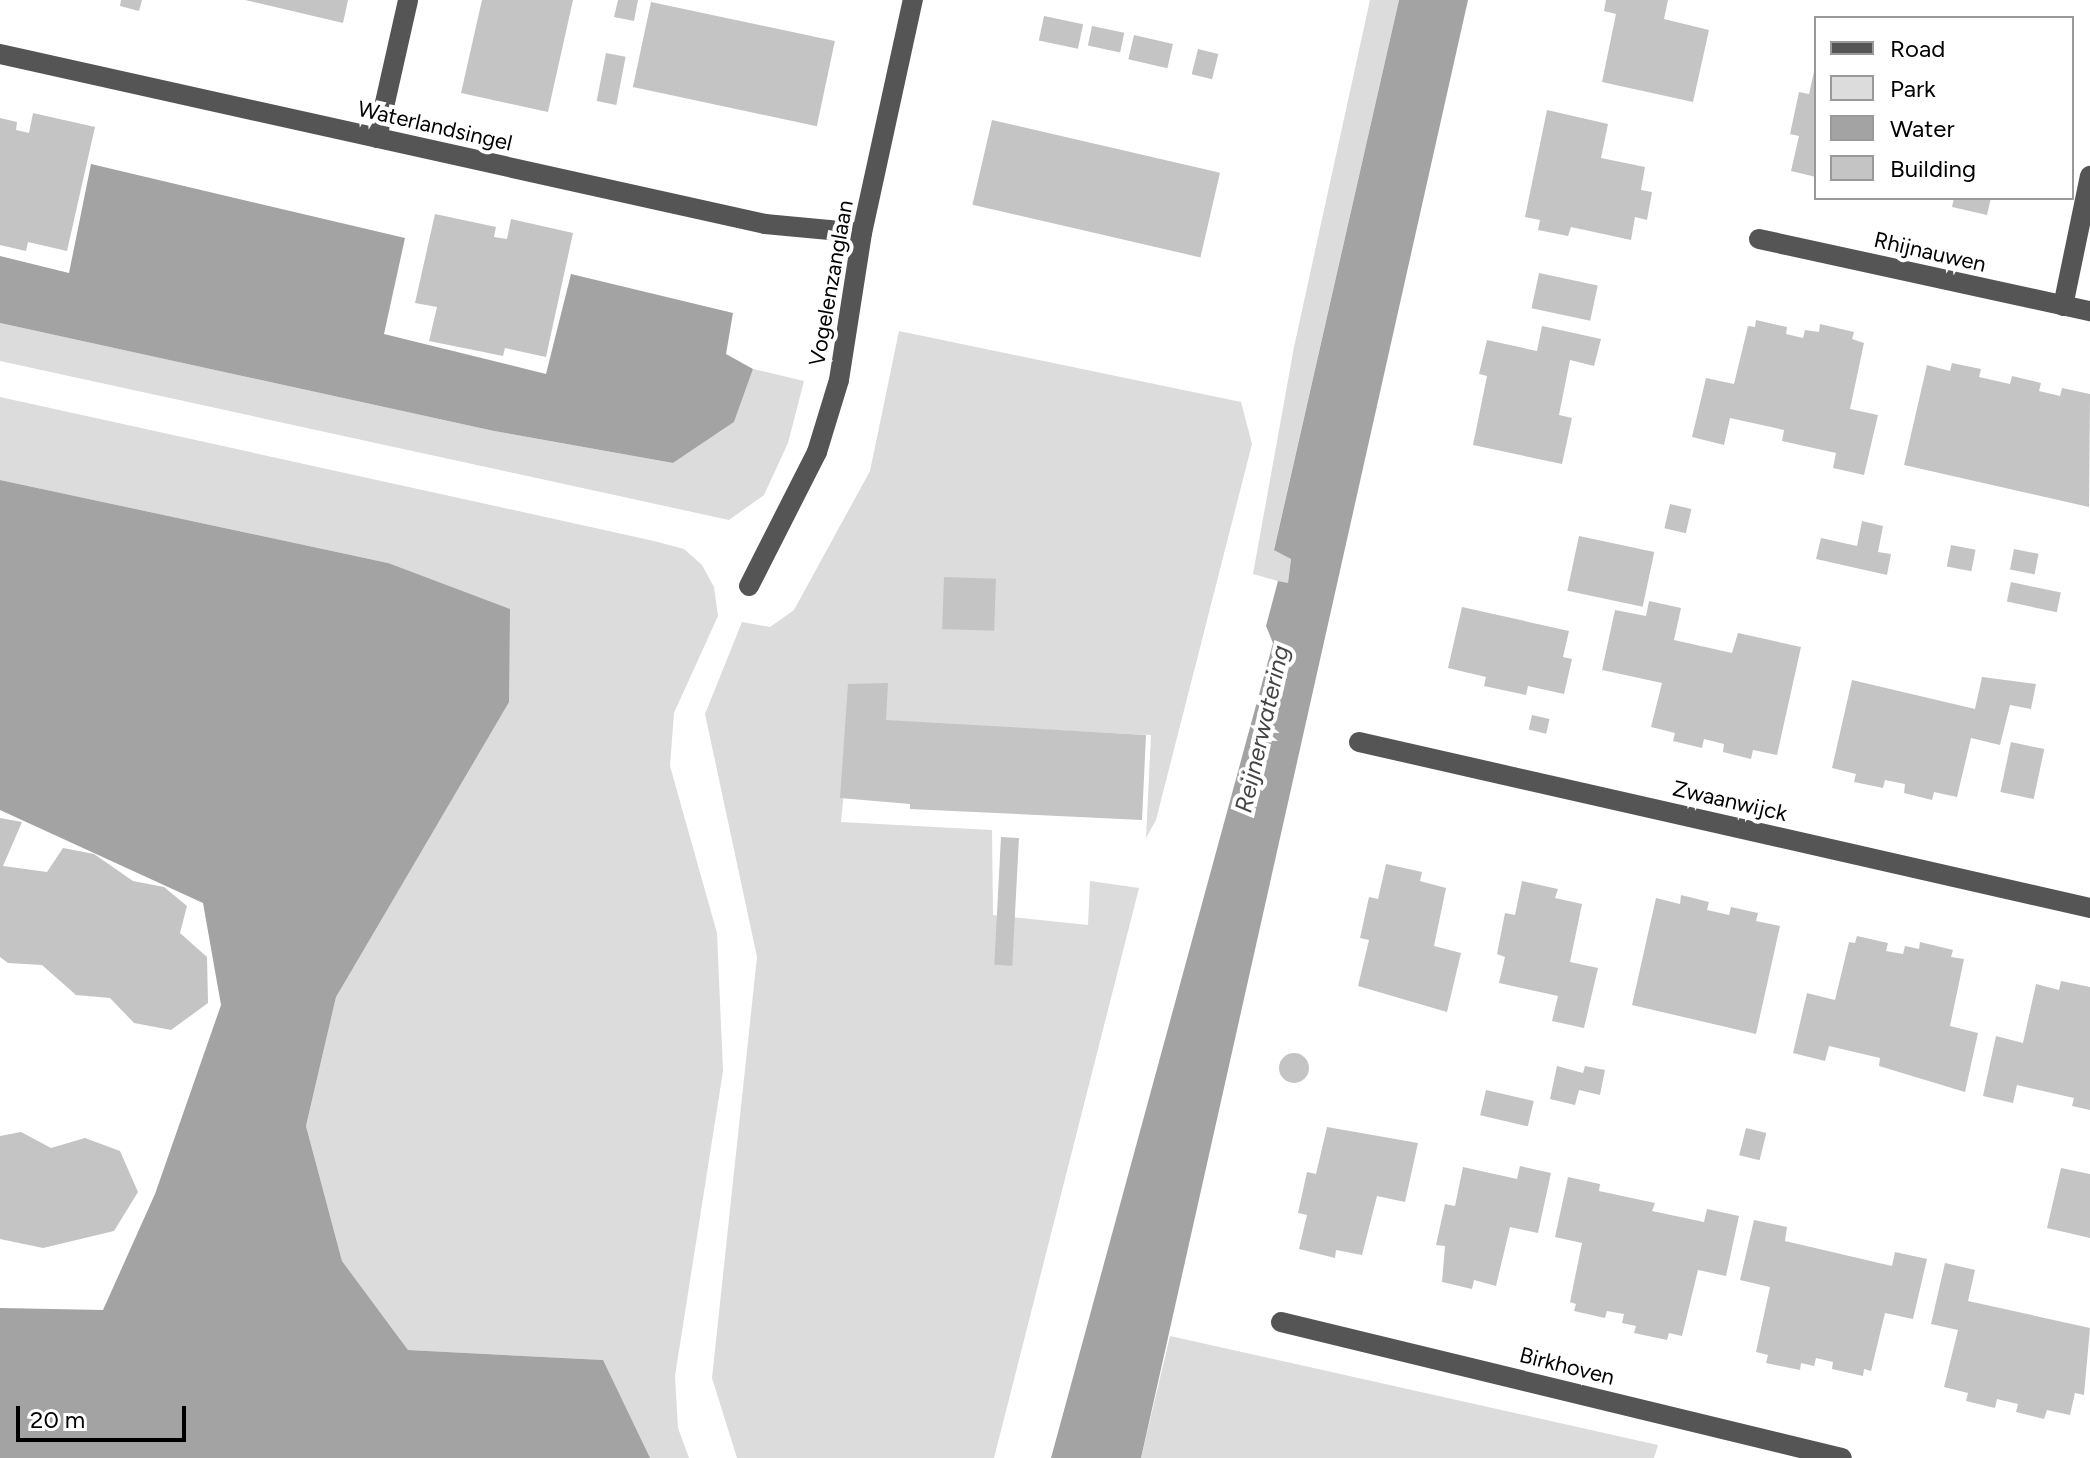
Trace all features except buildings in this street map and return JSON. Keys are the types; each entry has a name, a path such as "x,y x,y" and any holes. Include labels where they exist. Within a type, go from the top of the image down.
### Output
{"street":[{"path":"377,138 408,0"},
{"name":"Vogelenzanglaan","path":"749,586 817,452 839,380 862,233 913,0"},
{"name":"Waterlandsingel","path":"0,54 765,224 862,233"},
{"path":"2063,306 2090,176"},
{"name":"Rhijnauwen","path":"1759,239 2090,311"},
{"name":"Zwaanwijck","path":"1359,742 2090,908"},
{"name":"Birkhoven","path":"1281,1322 1842,1458"}],"green space":[{"path":"1370,0 1399,0 1274,549 1291,559 1288,584 1253,574 1294,347"},
{"path":"0,323 494,431 673,463 734,422 753,369 804,381 788,443 764,495 729,520 0,361"},
{"path":"899,331 1241,402 1252,444 1156,820 1146,838 1151,735 851,720 841,822 992,830 993,915 1088,925 1090,881 1139,888 994,1458 737,1458 712,1378 757,957 705,714 742,622 770,627 794,610 870,471"},
{"path":"0,397 654,541 684,549 702,565 714,587 718,616 674,713 670,766 717,933 723,1071 675,1376 678,1428 689,1458 186,1458 603,1360 408,1350 342,1261 306,1126 336,997 408,870 388,563 0,480"},
{"path":"1170,1336 1658,1445 1654,1458 1141,1458"}],"water":[{"name":"Reijnerwatering","path":"1399,0 1468,0 1141,1458 1051,1458 1273,643 1266,626 1278,581 1288,583 1291,559 1274,550"},
{"path":"91,164 405,238 384,334 546,374 571,274 733,313 726,354 753,369 734,422 673,463 494,431 0,323 0,256 69,273"},
{"path":"0,480 388,563 510,609 509,702 336,997 306,1126 342,1261 408,1350 603,1360 650,1458 0,1458 0,1308 103,1310 155,1194 221,1005 203,903 0,810"}]}
